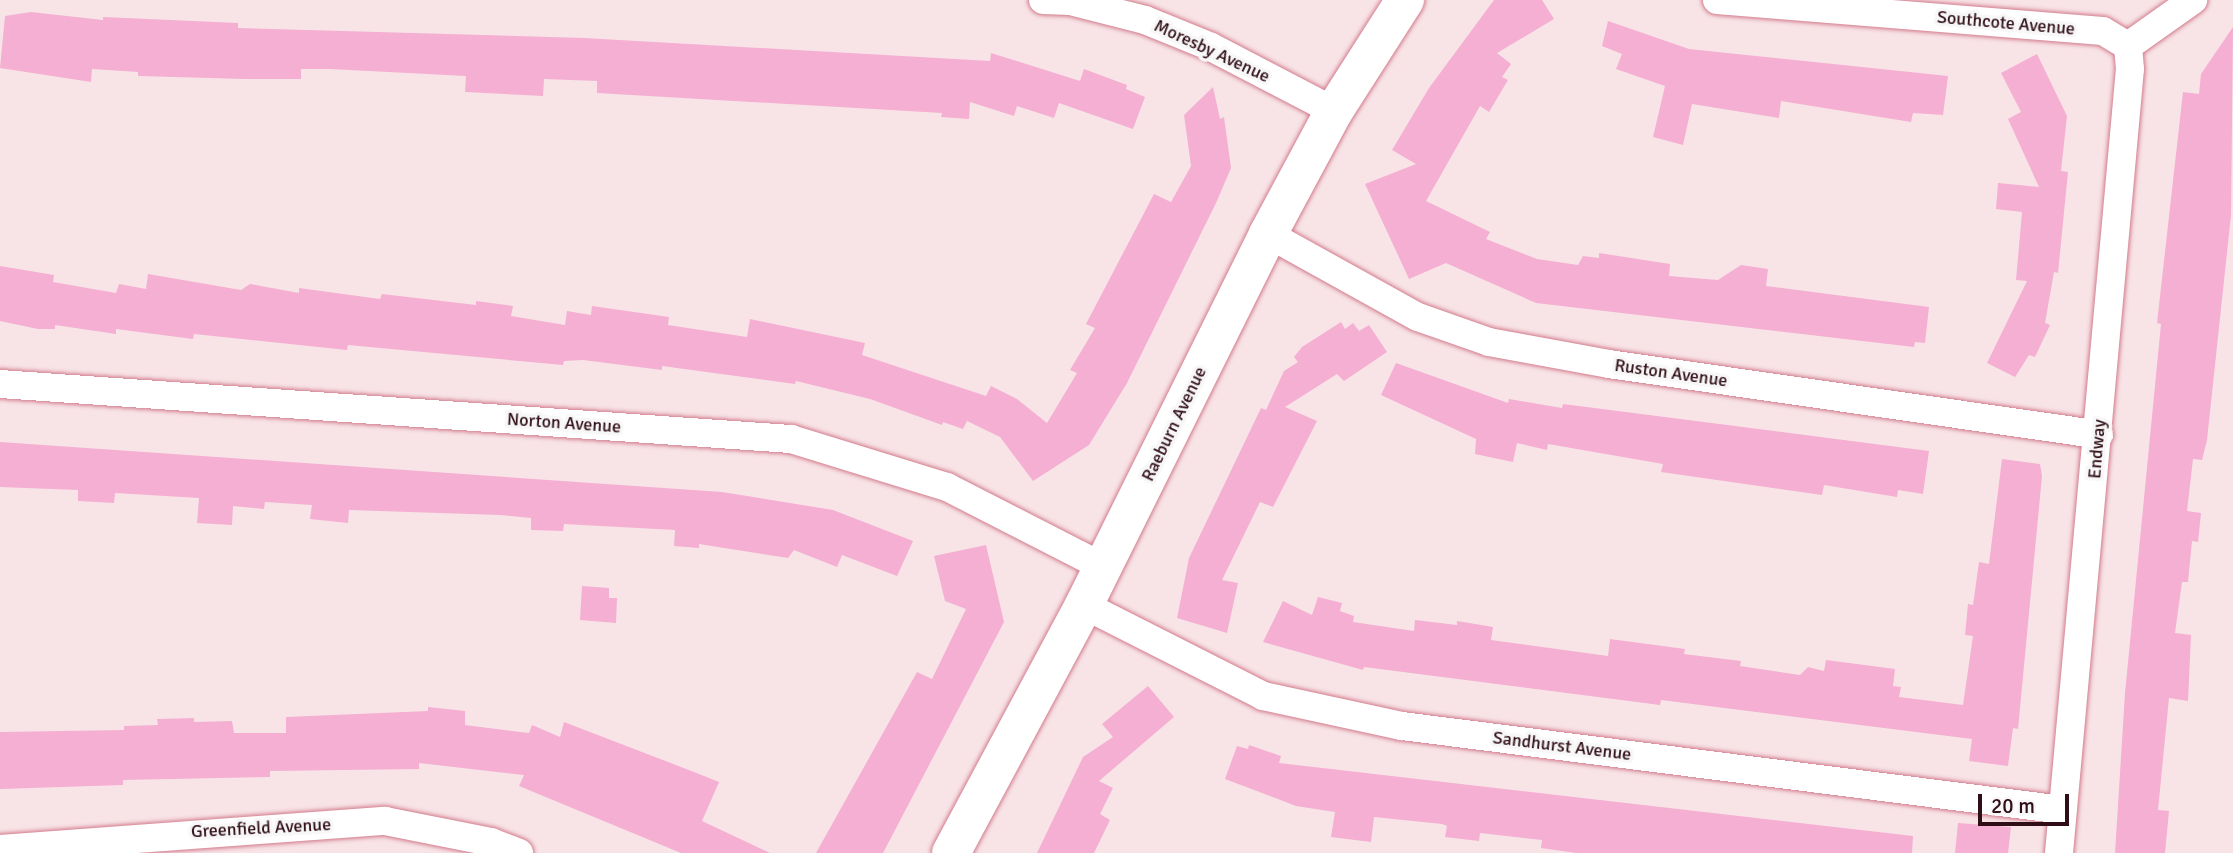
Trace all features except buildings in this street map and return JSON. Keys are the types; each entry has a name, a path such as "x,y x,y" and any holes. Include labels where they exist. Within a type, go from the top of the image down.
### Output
{"street":[{"name":"Moresby Avenue","path":"1043,0 1070,1 1145,20 1211,47 1335,111"},
{"name":"Raeburn Avenue","path":"951,853 1084,605 1268,234 1335,111 1405,0"},
{"name":"Southcote Avenue","path":"1717,0 2103,31 2127,46"},
{"path":"2127,46 2193,0"},
{"name":"Endway","path":"2059,853 2099,435 2130,69 2127,46"},
{"name":"Ruston Avenue","path":"1268,234 1418,317 1489,342 2099,435"},
{"name":"Norton Avenue","path":"0,384 791,439 947,486 1103,567"},
{"name":"Sandhurst Avenue","path":"1084,605 1263,696 1402,726 2063,810"},
{"name":"Greenfield Avenue","path":"0,849 385,821 491,842 519,853"}]}
